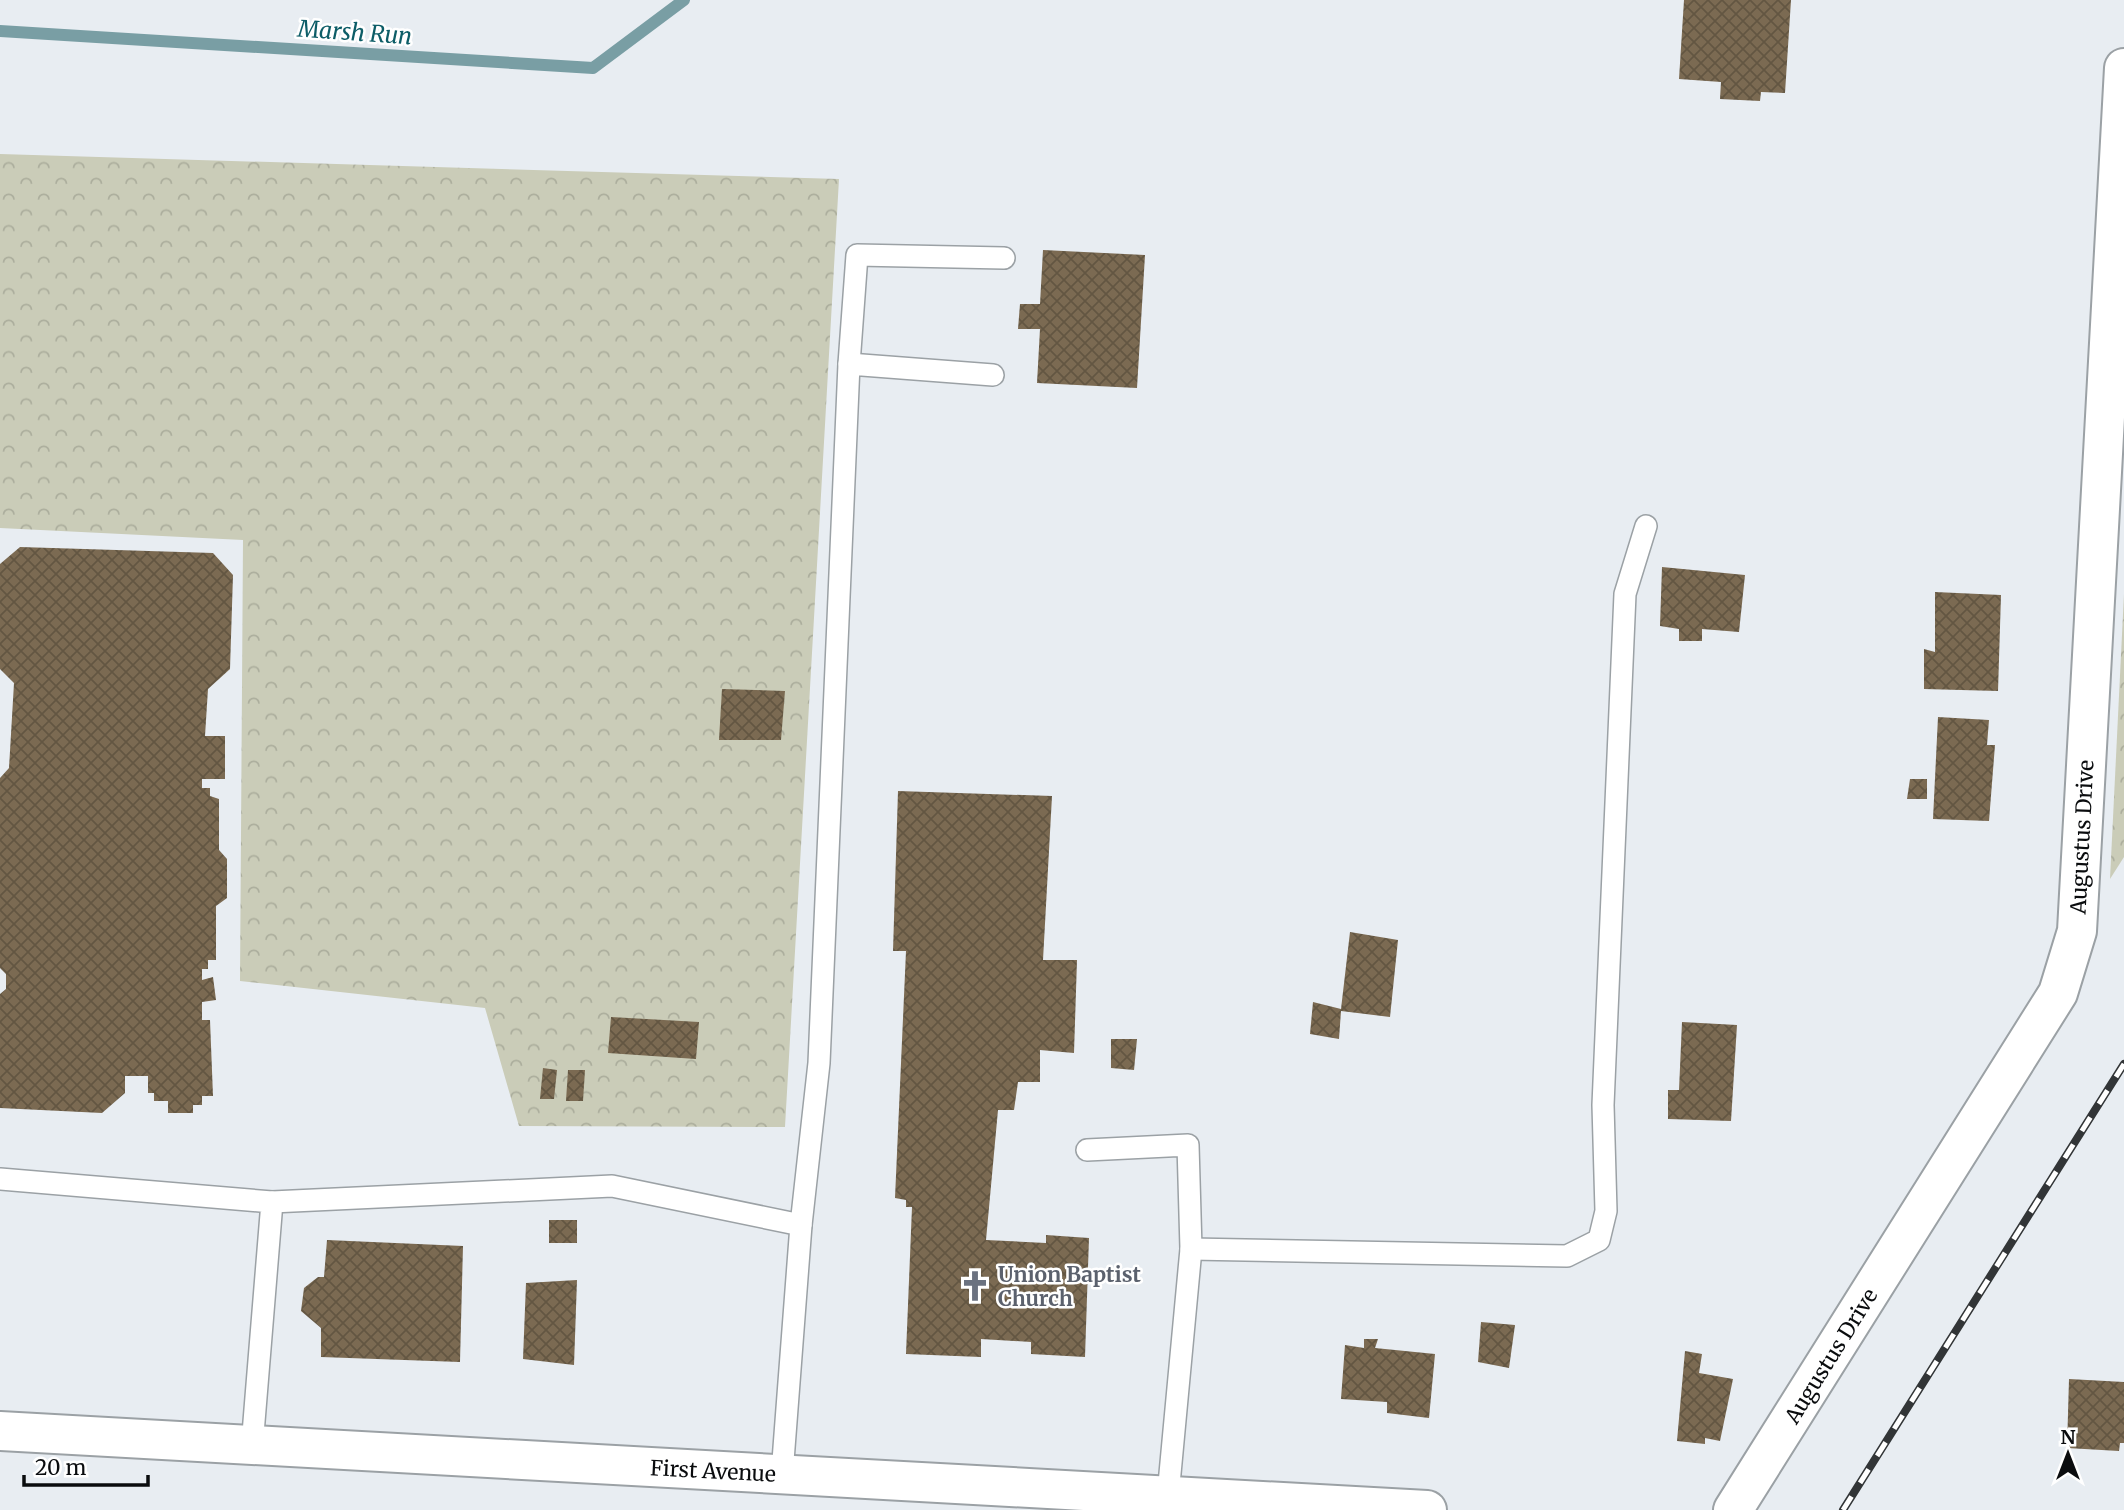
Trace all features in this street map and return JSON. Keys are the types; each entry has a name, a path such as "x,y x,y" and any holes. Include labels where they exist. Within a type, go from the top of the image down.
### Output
{"street":[{"name":"Augustus Drive","path":"1733,1510 2057,993 2077,931 2121,163 2124,68"},
{"name":"First Avenue","path":"0,1430 1427,1510"}],"lane":[{"path":"782,1474 801,1224 819,1063 849,364 857,255 1004,258"},
{"path":"849,364 993,375"},
{"path":"1191,1249 1567,1256 1599,1240 1606,1211 1603,1105 1625,594 1646,526"},
{"path":"1087,1150 1188,1145 1191,1249 1168,1495"},
{"path":"0,1179 272,1202 612,1186 801,1224"},
{"path":"252,1446 272,1202"}],"green space":[{"path":"0,154 839,179 785,1127 519,1126 485,1008 240,981 243,540 0,528"},
{"path":"2124,594 2124,857 2110,879"}],"building":[{"path":"1684,0 1791,0 1785,93 1761,92 1760,101 1720,99 1721,82 1679,79"},
{"path":"1043,250 1145,255 1137,388 1037,383 1040,329 1018,329 1020,304 1040,304"},
{"path":"20,547 213,553 233,575 230,669 208,689 205,736 225,736 225,779 202,779 202,788 210,788 210,796 219,799 219,850 227,859 227,898 216,906 216,960 208,960 208,969 202,969 202,980 213,977 216,1000 202,1002 202,1020 210,1020 213,1096 202,1096 202,1105 193,1105 193,1113 168,1113 168,1101 154,1101 154,1093 148,1093 148,1076 125,1076 125,1093 102,1113 0,1108 0,994 6,989 6,974 0,968 0,778 9,768 14,683 0,669 0,564"},
{"path":"1662,567 1745,575 1739,632 1702,629 1702,641 1679,641 1679,629 1660,626"},
{"path":"1935,592 2001,595 1998,691 1924,689 1924,649 1935,652"},
{"path":"722,689 785,691 781,740 719,740"},
{"path":"1938,717 1989,720 1987,745 1995,745 1989,821 1933,819"},
{"path":"1910,779 1927,779 1927,799 1907,799"},
{"path":"898,791 1052,796 1043,960 1077,960 1074,1053 1040,1050 1040,1082 1018,1082 1014,1110 998,1110 986,1240 1046,1243 1046,1235 1089,1238 1085,1357 1031,1354 1031,1342 981,1339 981,1357 906,1354 912,1207 906,1207 906,1200 895,1198 906,951 893,951"},
{"path":"1350,932 1398,940 1390,1017 1341,1011 1339,1039 1310,1034 1313,1002 1341,1009"},
{"path":"611,1017 699,1022 696,1059 608,1053"},
{"path":"1682,1022 1737,1025 1731,1121 1668,1119 1668,1090 1679,1090"},
{"path":"1111,1039 1137,1039 1134,1070 1111,1068"},
{"path":"543,1068 557,1070 554,1099 540,1099"},
{"path":"568,1070 585,1070 583,1101 566,1101"},
{"path":"549,1220 577,1220 577,1243 549,1243"},
{"path":"327,1240 463,1246 460,1362 321,1357 321,1328 301,1311 304,1288 318,1277 324,1277"},
{"path":"577,1280 574,1365 523,1359 526,1283"},
{"path":"1481,1322 1515,1325 1509,1368 1478,1362"},
{"path":"1364,1339 1378,1339 1375,1348 1435,1354 1429,1418 1387,1413 1387,1402 1341,1399 1345,1345 1364,1348"},
{"path":"1685,1351 1702,1354 1699,1373 1733,1379 1720,1441 1705,1438 1705,1444 1677,1441"},
{"path":"2069,1379 2124,1382 2124,1443 2120,1443 2119,1451 2067,1448"}],"waterway":[{"name":"Marsh Run","path":"0,31 593,68 684,0"}],"railway":[{"path":"1843,1510 2124,1064"}],"place":[{"name":"Union Baptist Church","path":"975,1286"}]}
